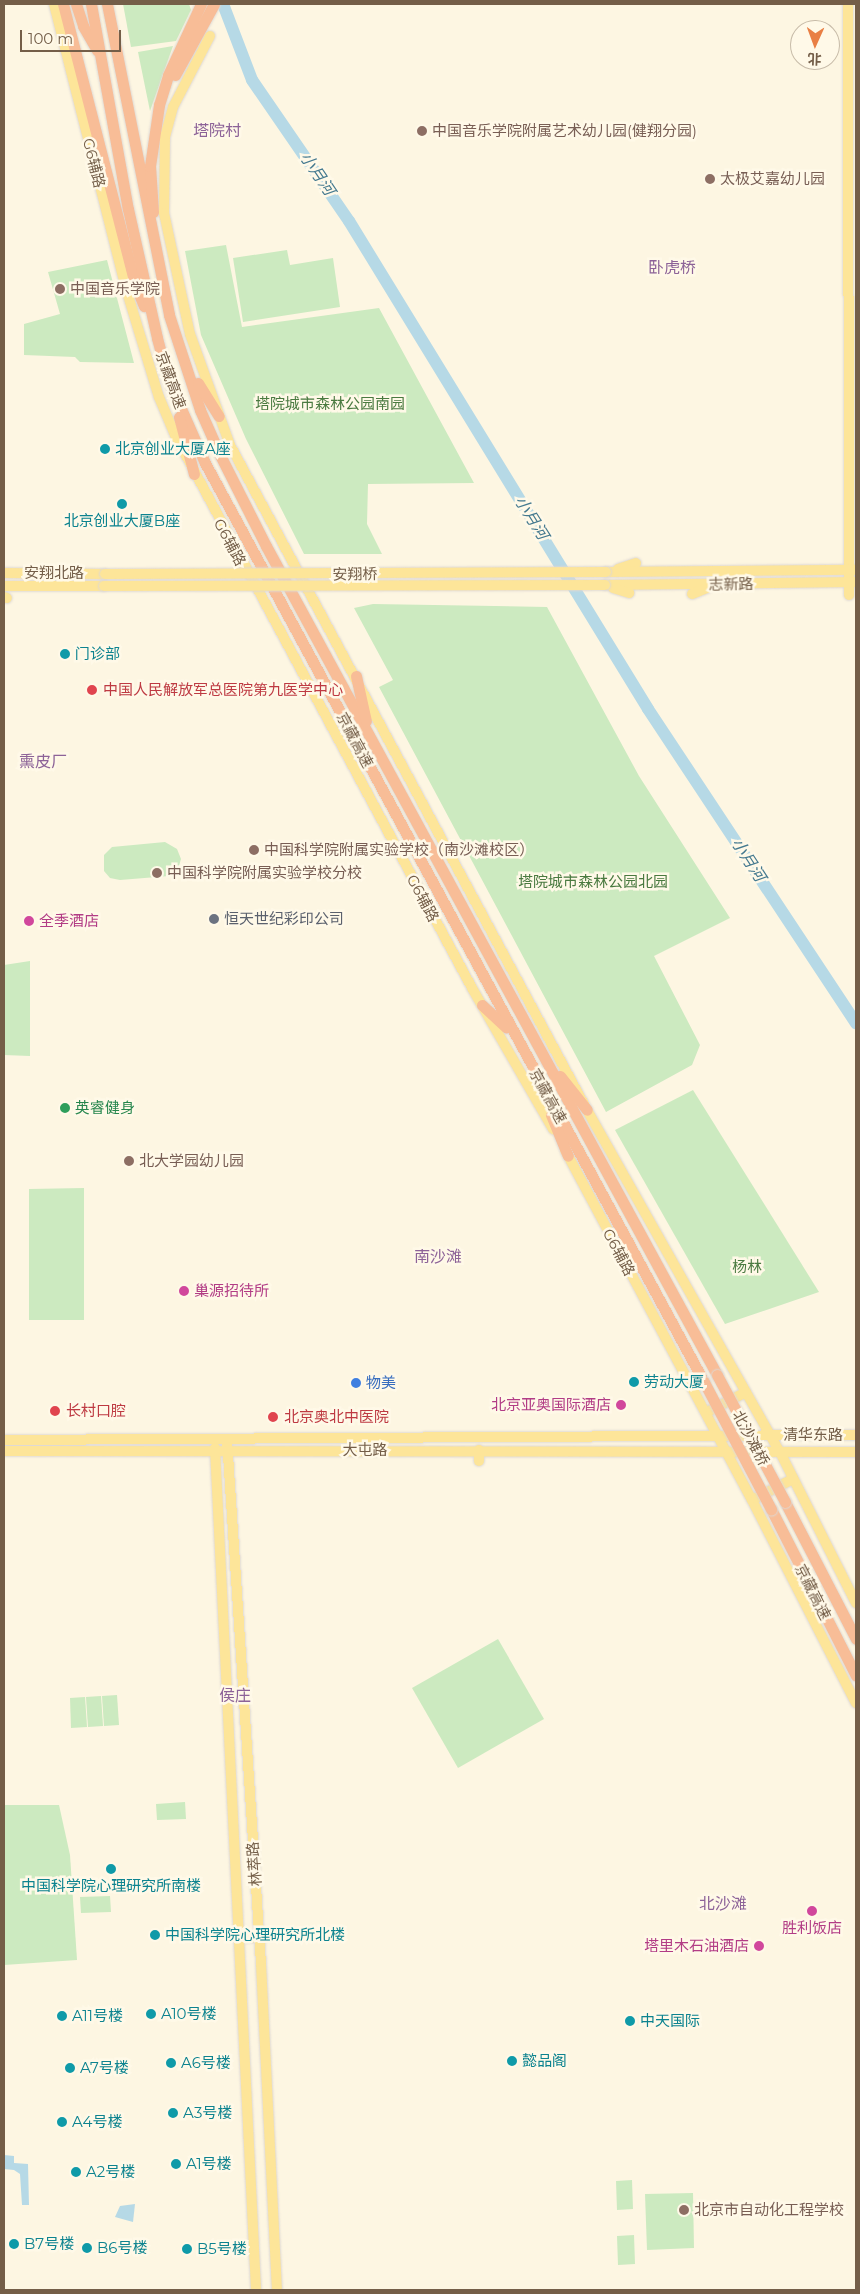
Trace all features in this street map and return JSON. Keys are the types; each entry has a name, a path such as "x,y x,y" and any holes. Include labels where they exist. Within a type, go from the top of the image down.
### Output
{"highway":[{"path":"63,4 70,22 135,284 157,338"},
{"path":"76,4 83,26 102,59"},
{"name":"京藏高速","path":"92,4 128,209 168,379 219,490 704,1382"},
{"name":"京藏高速","path":"107,4 158,271 200,410 220,455 266,546 717,1375"},
{"path":"158,271 150,166 157,119 168,75 201,4"},
{"path":"160,105 214,4"},
{"path":"170,315 204,397 219,416"},
{"path":"168,379 194,474"},
{"path":"356,676 369,734"},
{"path":"482,1005 516,1038"},
{"path":"543,1056 587,1110"},
{"path":"531,1064 568,1156"},
{"name":"北沙滩桥","path":"717,1375 785,1502"},
{"name":"北沙滩桥","path":"704,1382 771,1509"},
{"name":"京藏高速","path":"785,1502 856,1639"},
{"name":"京藏高速","path":"771,1509 856,1676"}],"main road":[{"name":"G6辅路","path":"54,4 134,317 159,397 194,474 482,1005 568,1156 752,1500 856,1703"},
{"path":"848,4 853,570 853,582 849,595"},
{"path":"210,36 173,107 165,136 162,178 164,213 179,294 219,416 248,483 356,676 587,1110 780,1452 856,1604"},
{"path":"606,572 636,563"},
{"name":"志新路","path":"606,572 853,570"},
{"name":"安翔桥","path":"105,574 606,572"},
{"name":"安翔北路","path":"4,573 105,574"},
{"name":"志新路","path":"605,585 853,582"},
{"path":"692,594 718,584"},
{"path":"605,585 629,593"},
{"name":"安翔桥","path":"104,586 605,585"},
{"name":"安翔北路","path":"4,586 104,586"},
{"path":"705,1412 746,1392"},
{"name":"清华东路","path":"718,1436 856,1435"},
{"name":"大屯路","path":"4,1440 718,1436"},
{"path":"698,1437 705,1452"},
{"name":"林萃路","path":"215,1439 256,2290"},
{"name":"林萃路","path":"227,1439 259,1937 278,2290"},
{"path":"479,1461 480,1450"},
{"name":"大屯路","path":"4,1451 216,1453 480,1450 726,1452"},
{"name":"清华东路","path":"726,1452 856,1452"},
{"path":"217,1476 230,1476"},
{"path":"752,1500 793,1480"},
{"path":"238,1938 259,1937"}],"green space":[{"path":"123,4 189,4 191,10 176,41 131,47"},
{"path":"173,46 150,111 138,52"},
{"name":"塔院城市森林公园南园","path":"226,245 242,327 379,308 474,483 368,484 367,524 382,554 304,554 246,439 201,335 185,251"},
{"path":"287,250 290,265 333,258 340,307 243,322 233,258"},
{"path":"107,260 134,363 80,362 75,357 24,355 24,324 60,314 48,272"},
{"name":"塔院城市森林公园北园","path":"373,604 547,607 639,776 730,918 654,956 700,1045 692,1065 606,1112 379,687 393,680 354,608"},
{"path":"165,842 177,849 181,859 178,869 169,876 120,880 110,878 104,871 104,855 112,847"},
{"path":"30,961 30,1056 4,1055 4,965"},
{"name":"杨林","path":"693,1090 819,1292 725,1324 615,1130"},
{"path":"84,1188 84,1320 29,1320 29,1189"},
{"path":"498,1639 544,1719 458,1768 412,1688"},
{"path":"117,1695 119,1725 104,1726 102,1696"},
{"path":"101,1696 103,1726 88,1727 86,1697"},
{"path":"85,1697 87,1727 71,1728 70,1698"},
{"path":"185,1802 186,1819 157,1820 156,1804"},
{"path":"4,1805 59,1805 70,1855 77,1960 4,1965"},
{"path":"110,1896 111,1912 81,1913 80,1897"},
{"path":"632,2180 633,2209 617,2210 616,2181"},
{"path":"693,2193 694,2248 647,2250 645,2194"},
{"path":"634,2235 635,2264 618,2265 617,2236"}],"water":[{"path":"4,2155 14,2156 14,2163 28,2164 29,2205 22,2205 20,2174 14,2170 4,2169"},
{"path":"135,2204 133,2222 115,2217 120,2206"}],"waterway":[{"name":"小月河","path":"223,4 252,80 349,221 648,709 856,1023"}],"place":[{"name":"中国音乐学院附属艺术幼儿园(健翔分园)","path":"422,131"},
{"name":"太极艾嘉幼儿园","path":"710,179"},
{"name":"中国音乐学院","path":"60,289"},
{"name":"北京创业大厦A座","path":"105,449"},
{"name":"北京创业大厦B座","path":"122,504"},
{"name":"门诊部","path":"65,654"},
{"name":"中国人民解放军总医院第九医学中心","path":"92,690"},
{"name":"中国科学院附属实验学校（南沙滩校区）","path":"254,850"},
{"name":"中国科学院附属实验学校分校","path":"157,873"},
{"name":"恒天世纪彩印公司","path":"214,919"},
{"name":"全季酒店","path":"29,921"},
{"name":"英睿健身","path":"65,1108"},
{"name":"北大学园幼儿园","path":"129,1161"},
{"name":"巢源招待所","path":"184,1291"},
{"name":"劳动大厦","path":"634,1382"},
{"name":"物美","path":"356,1383"},
{"name":"北京亚奥国际酒店","path":"621,1405"},
{"name":"长村口腔","path":"55,1411"},
{"name":"北京奥北中医院","path":"273,1417"},
{"name":"中国科学院心理研究所南楼","path":"111,1869"},
{"name":"胜利饭店","path":"812,1911"},
{"name":"中国科学院心理研究所北楼","path":"155,1935"},
{"name":"塔里木石油酒店","path":"759,1946"},
{"name":"A10号楼","path":"151,2014"},
{"name":"A11号楼","path":"62,2016"},
{"name":"中天国际","path":"630,2021"},
{"name":"懿品阁","path":"512,2061"},
{"name":"A6号楼","path":"171,2063"},
{"name":"A7号楼","path":"70,2068"},
{"name":"A3号楼","path":"173,2113"},
{"name":"A4号楼","path":"62,2122"},
{"name":"A1号楼","path":"176,2164"},
{"name":"A2号楼","path":"76,2172"},
{"name":"北京市自动化工程学校","path":"684,2210"},
{"name":"B7号楼","path":"14,2244"},
{"name":"B6号楼","path":"87,2248"},
{"name":"B5号楼","path":"187,2249"}],"district":[{"name":"塔院村","path":"217,131"},
{"name":"卧虎桥","path":"672,268"},
{"name":"熏皮厂","path":"43,762"},
{"name":"南沙滩","path":"438,1257"},
{"name":"侯庄","path":"235,1696"},
{"name":"北沙滩","path":"723,1904"}]}
